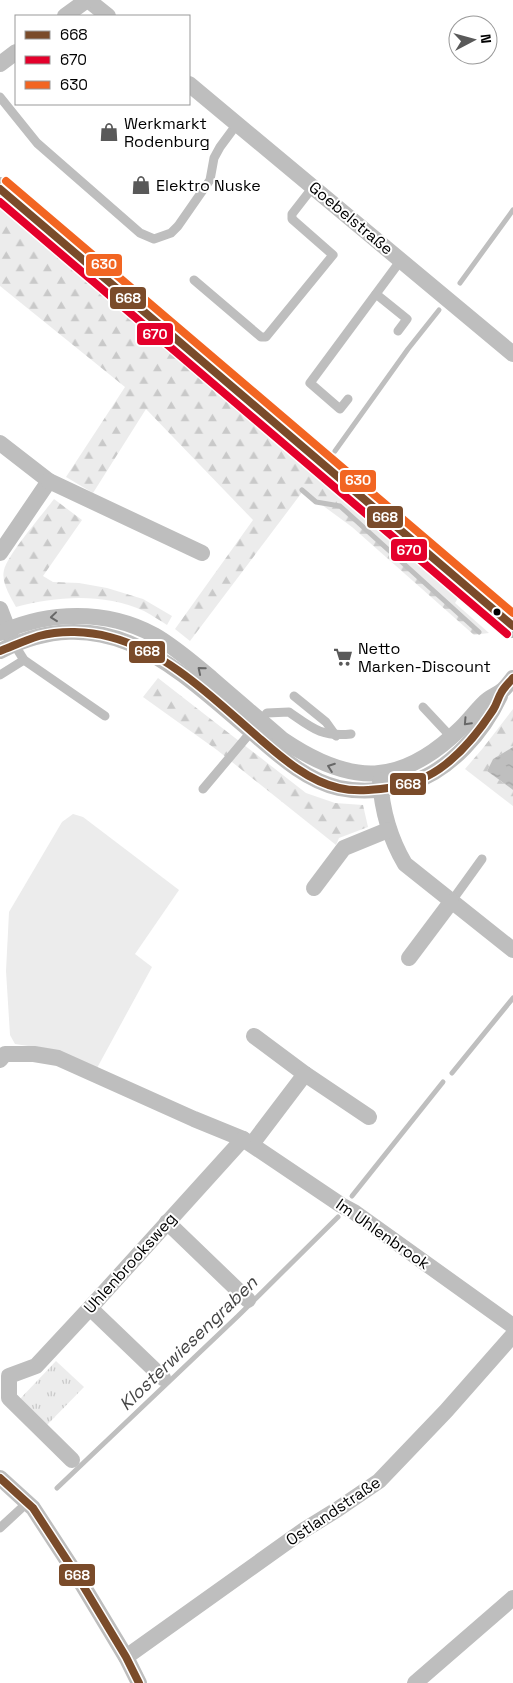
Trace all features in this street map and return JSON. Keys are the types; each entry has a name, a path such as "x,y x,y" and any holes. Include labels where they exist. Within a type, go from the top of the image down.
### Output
{"street":[{"path":"66,15 88,0 107,15"},
{"path":"0,64 15,53"},
{"name":"Goebelstraße","path":"190,85 513,354"},
{"path":"0,188 513,626"},
{"path":"0,443 49,481 202,553"},
{"path":"0,553 49,481"},
{"path":"0,609 6,639 74,633 100,634 124,641 160,658 257,727 319,762 342,771 364,774 397,787 422,779 440,768 463,749 495,706 508,684"},
{"path":"380,781 395,770 414,764 433,752 451,737 486,701 508,684"},
{"path":"380,781 381,800 388,830 405,864 513,950"},
{"path":"314,888 344,848 388,830"},
{"path":"409,958 451,902"},
{"path":"254,1036 305,1074 369,1117"},
{"name":"Im Uhlenbrook","path":"0,1060 5,1054 34,1054 58,1058 247,1141 341,1206 354,1212 513,1326"},
{"path":"247,1141 305,1074"},
{"name":"Uhlenbrooksweg","path":"72,1460 9,1398 9,1376 36,1366 167,1222 247,1141"},
{"path":"167,1222 248,1300"},
{"path":"90,1308 163,1378"},
{"name":"Ostlandstraße","path":"126,1657 304,1530 379,1481 446,1411 513,1335"},
{"path":"0,1478 33,1508 71,1566 126,1657 139,1683"},
{"path":"415,1683 513,1598"}],"lane":[{"path":"0,97 36,143 140,233 154,239 171,233 178,226 210,180 214,158 238,124"},
{"path":"194,280 261,337 266,337 333,255 292,219 292,214 313,187"},
{"path":"348,399 340,408 310,383 401,260"},
{"path":"376,294 407,319 398,331"},
{"path":"6,639 24,660 105,716"},
{"path":"0,676 24,660"},
{"path":"294,696 326,722 336,736"},
{"path":"423,707 463,749"},
{"path":"203,789 267,714 289,712 316,731 336,736 351,734"},
{"path":"451,902 482,859"},
{"path":"0,1528 27,1502"}],"green space":[{"path":"0,203 458,598 455,603 489,633 474,635 352,527 303,491 190,641 175,629 253,520 146,409 93,493 66,477 125,387 0,286"},
{"path":"54,499 82,520 43,576 53,582 79,583 107,588 143,599 172,616 167,625 144,611 129,605 97,599 48,600 16,607 5,584 4,570 19,544"},
{"path":"158,678 306,793 335,803 363,805 368,827 339,838 336,845 217,750 143,697"},
{"path":"513,709 513,747 493,759 487,771 513,790 513,806 465,769"},
{"path":"73,814 83,817 179,890 135,954 152,967 97,1068 55,1050 15,1044 10,1035 6,971 9,912 62,822"},
{"path":"56,1361 84,1387 46,1426 19,1400"}],"water":[{"path":"513,747 513,790 487,771 493,759"}],"waterway":[{"name":"Klosterwiesengraben","path":"460,283 513,210"},
{"name":"Klosterwiesengraben","path":"335,451 408,349 439,310"},
{"name":"Klosterwiesengraben","path":"302,490 316,502 340,506 479,632"},
{"name":"Klosterwiesengraben","path":"452,1073 513,998"},
{"name":"Klosterwiesengraben","path":"352,1196 443,1082"},
{"name":"Klosterwiesengraben","path":"57,1488 238,1316 338,1217"}],"transit line":[{"name":"630","path":"6,181 513,613"},
{"name":"668","path":"0,189 513,626"},
{"name":"670","path":"0,202 507,634"},
{"name":"668","path":"0,651 39,636 65,632 84,632 102,635 131,644 152,654 190,679 296,768 328,785 351,790 404,785 426,777 439,769 466,746 494,708 502,691 513,678"},
{"name":"668","path":"0,1478 33,1508 76,1574 126,1657 139,1683"}],"place":[{"name":"Werkmarkt Rodenburg","path":"109,132"},
{"name":"Elektro Nuske","path":"141,185"},
{"name":"Netto Marken-Discount","path":"343,657"}]}
